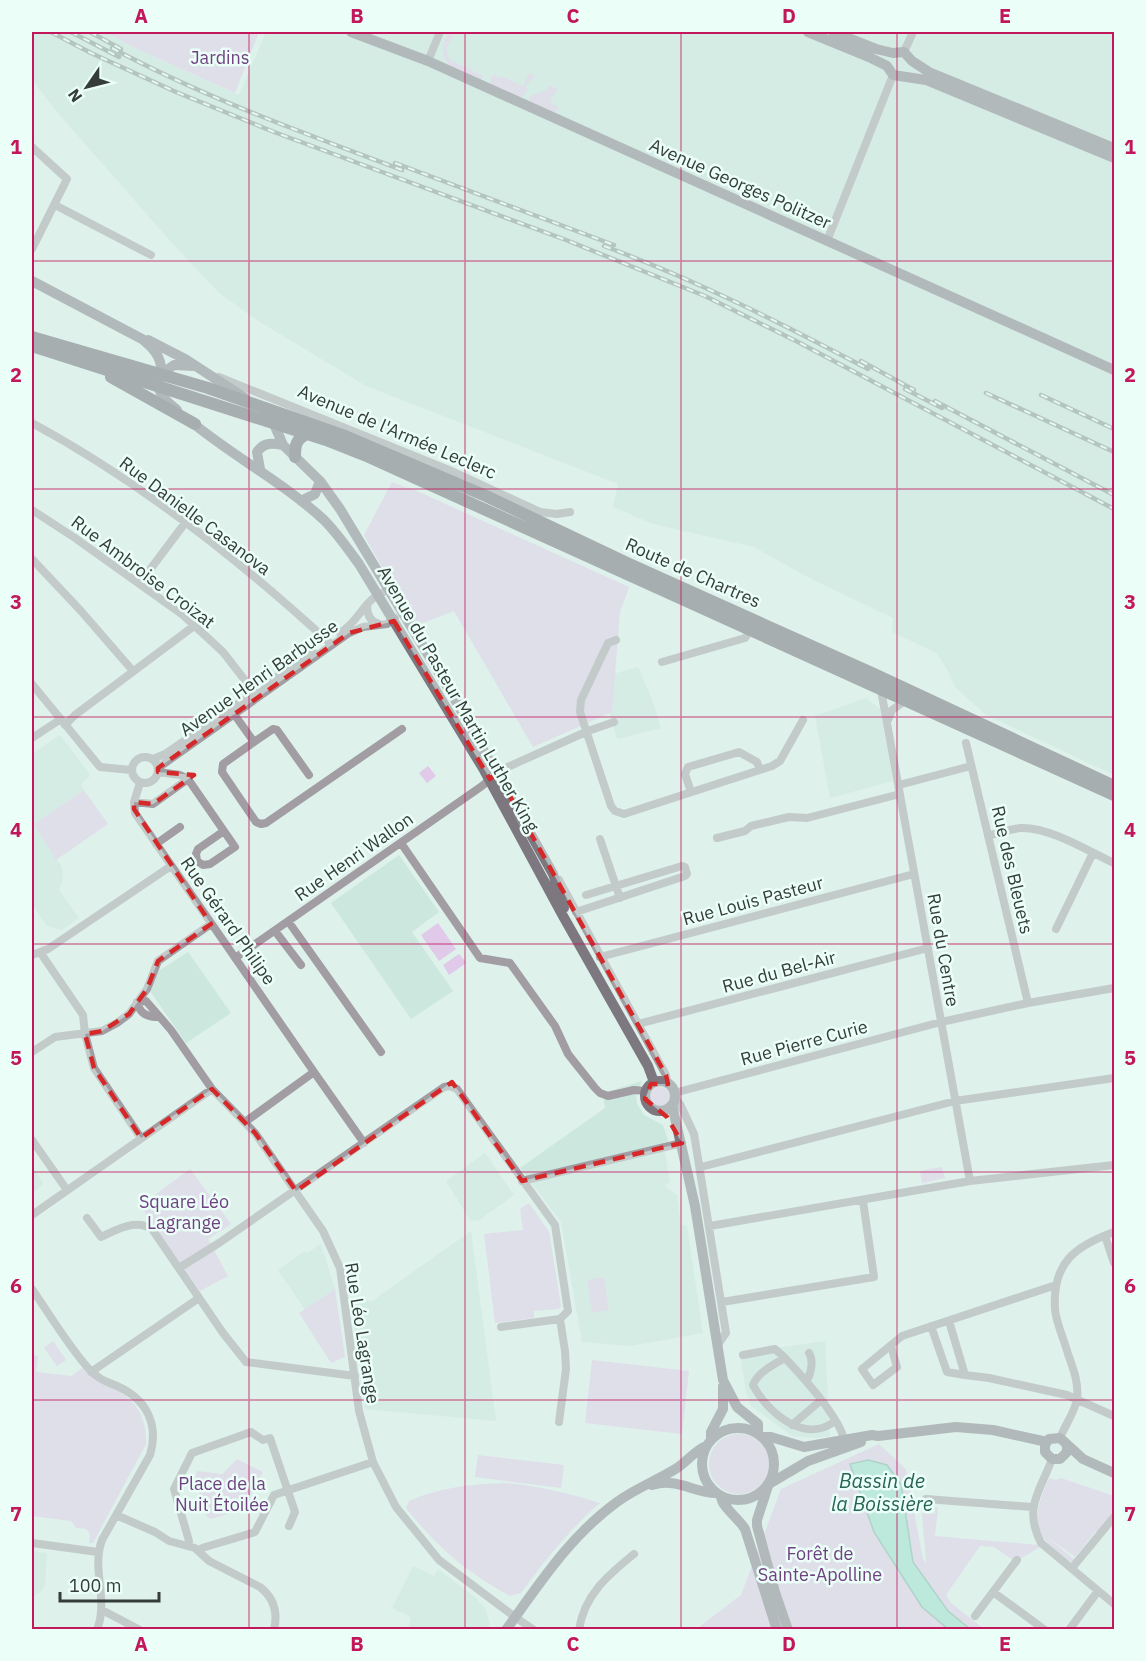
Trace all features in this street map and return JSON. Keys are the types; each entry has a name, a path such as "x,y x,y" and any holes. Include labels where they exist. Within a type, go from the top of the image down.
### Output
{"main road":[{"name":"Route de Chartres","path":"32,337 160,380 274,424 377,460 1114,795"},
{"name":"Route de Chartres","path":"32,346 252,403 345,436 475,491 1114,786"},
{"path":"53,352 60,359 124,383 195,424"},
{"path":"295,457 296,442 307,434"},
{"path":"810,646 821,646 843,655 860,658"},
{"path":"955,703 984,720 994,730"}],"street":[{"name":"Avenue Georges Politzer","path":"351,32 428,61 1114,370"},
{"path":"428,61 440,32"},
{"path":"808,32 870,57 895,72 926,80 1114,158"},
{"path":"833,32 876,49 903,55 929,72 1114,148"},
{"path":"903,55 913,32"},
{"path":"895,72 911,70 903,55"},
{"path":"827,241 895,72 888,58 903,55"},
{"path":"32,147 67,179 32,249"},
{"path":"55,205 151,255"},
{"name":"Avenue de l'Armée Leclerc","path":"32,281 142,339 158,356 160,380"},
{"name":"Avenue de l'Armée Leclerc","path":"142,339 151,340 252,403"},
{"path":"160,380 174,365 197,367"},
{"name":"Avenue de l'Armée Leclerc","path":"212,376 332,421 449,470 540,512 557,514 570,512"},
{"name":"Avenue du Pasteur Martin Luther King","path":"160,380 166,400 195,424 301,501 336,533 359,564 553,874 570,925"},
{"name":"Route de Chartres","path":"252,403 274,424"},
{"name":"Rue Danielle Casanova","path":"32,423 118,475 185,523 262,583 330,643"},
{"name":"Avenue du Pasteur Martin Luther King","path":"274,424 283,445 320,482 400,609 493,776 543,879 648,1066 654,1082"},
{"path":"260,469 257,452 261,446 267,443 283,445"},
{"path":"301,501 315,494 320,482"},
{"name":"Rue Ambroise Croizat","path":"32,510 140,584 194,626 223,652 254,692"},
{"path":"140,584 185,523"},
{"path":"33,564 81,611 134,671"},
{"name":"Avenue Henri Barbusse","path":"158,770 330,643 346,629 370,599 389,590"},
{"path":"367,605 369,618 381,625"},
{"path":"394,621 400,609"},
{"name":"Avenue Henri Barbusse","path":"153,759 162,756 330,643 363,627 394,621"},
{"path":"32,738 75,715 194,626"},
{"path":"662,662 745,638 750,631"},
{"path":"616,640 608,643 581,700 579,712 588,731 611,806 615,811 624,814 772,766 780,761 803,720"},
{"path":"32,684 100,767 131,770"},
{"name":"Rue du Centre","path":"881,690 970,1181"},
{"path":"887,724 892,710 905,701"},
{"path":"234,714 254,742"},
{"name":"Rue Henri Wallon","path":"235,958 493,776 588,731 614,722"},
{"path":"314,781 277,730 273,729 221,767 222,772 256,822 266,823 314,781 402,729"},
{"name":"Rue des Bleuets","path":"966,743 1028,1003"},
{"path":"691,792 686,774 688,767 738,752 757,762 760,770"},
{"path":"142,757 153,759 158,770 152,782 140,783 132,775 131,770 136,760 142,757"},
{"path":"899,785 971,766"},
{"path":"158,770 188,779 224,831 235,847 210,864 203,865 197,861 198,849 224,831"},
{"path":"179,786 180,775"},
{"path":"140,783 134,802 153,804 188,779"},
{"path":"717,838 745,831 751,826 789,817 807,818 900,794"},
{"name":"Rue Gérard Philipe","path":"134,802 135,813 364,1143"},
{"path":"156,844 180,827"},
{"path":"988,836 1020,828 1033,830 1051,834 1114,863"},
{"path":"600,839 620,898"},
{"path":"401,843 480,958 510,963 555,1026 568,1054 600,1094 608,1096 634,1090 646,1091 654,1082 664,1082 672,1095 661,1112"},
{"path":"1056,930 1093,853"},
{"path":"141,1138 94,1068 85,1034 83,1014 36,954 48,949 171,866"},
{"path":"576,912 685,876 687,872 682,866 586,896"},
{"name":"Avenue du Pasteur Martin Luther King","path":"553,874 559,880 666,1075 672,1095 677,1131 682,1143 695,1206 723,1380 723,1409 711,1431 709,1442"},
{"name":"Rue Louis Pasteur","path":"600,957 914,874"},
{"path":"288,921 381,1052"},
{"path":"32,1052 55,1037 102,1031 117,1023 129,1014 147,989 158,961 211,924"},
{"path":"275,931 300,965"},
{"name":"Rue du Bel-Air","path":"638,1024 928,948"},
{"name":"Rue Pierre Curie","path":"672,1095 941,1022 1028,1003 1114,988"},
{"name":"Rue Léo Lagrange","path":"137,1002 139,1010 148,1017 159,1017 171,1030 212,1089 245,1122 323,1232 340,1268 359,1411 373,1462 396,1507 439,1560 534,1629"},
{"path":"245,1122 314,1072"},
{"path":"701,1167 955,1101 1114,1078"},
{"path":"179,1268 296,1191 444,1087 450,1086 457,1089 555,1225 569,1308 560,1319 501,1327"},
{"path":"32,1215 212,1089"},
{"name":"Avenue du Pasteur Martin Luther King","path":"646,1091 646,1104 652,1110 661,1112 677,1131"},
{"name":"Avenue du Pasteur Martin Luther King","path":"672,1095 681,1104 689,1119 701,1167 726,1333 717,1346"},
{"path":"32,1140 67,1190"},
{"path":"522,1181 682,1143"},
{"path":"710,1226 970,1181 1114,1165"},
{"path":"722,1302 874,1277 863,1201"},
{"path":"87,1218 101,1237 137,1224 152,1229 239,1356 246,1362 355,1376"},
{"path":"1114,1232 1088,1242 1074,1252 1063,1268 1056,1285 1055,1311 1076,1379 1077,1399 1064,1442 1067,1452 1057,1458 1032,1507 1035,1530 1041,1543 1114,1604"},
{"path":"1106,1236 1114,1263"},
{"path":"891,1346 897,1367 873,1385 862,1369 902,1336 1056,1285"},
{"path":"32,1289 91,1372 102,1381 132,1394 143,1403 151,1417 154,1430 154,1444 150,1455 98,1552 102,1610 97,1629"},
{"path":"91,1372 199,1298"},
{"path":"560,1319 566,1369 560,1422"},
{"path":"949,1320 965,1375"},
{"path":"931,1326 947,1372 1067,1395 1114,1414"},
{"path":"743,1355 775,1349 806,1381 835,1421 844,1439"},
{"path":"806,1381 810,1374 811,1357 809,1353"},
{"path":"784,1358 754,1380 753,1385 758,1395 772,1410 800,1429 827,1427 835,1421"},
{"name":"Avenue du Pasteur Martin Luther King","path":"723,1380 737,1407 758,1424 760,1435"},
{"path":"792,1425 820,1401"},
{"path":"506,1629 512,1615 576,1537 597,1517 640,1488 677,1468 695,1450 709,1442 719,1432 738,1427 804,1446 878,1436"},
{"path":"640,1488 658,1483 680,1483 733,1500 746,1500 759,1494 769,1485 808,1461 878,1436 956,1427 980,1428 1026,1437 1046,1445"},
{"path":"188,1545 189,1541 174,1489 192,1453 252,1432 263,1440 270,1438 295,1512 289,1526"},
{"path":"760,1435 771,1447 775,1459 774,1472 757,1520 757,1526 775,1592 780,1629"},
{"path":"1083,1459 1057,1458 1047,1455 1046,1445 1053,1437 1064,1442 1083,1459 1114,1473"},
{"path":"709,1442 702,1458 702,1472 707,1484 719,1495 722,1503 739,1519 745,1529 780,1629"},
{"path":"200,1552 202,1548 255,1532 274,1495 373,1462"},
{"path":"926,1499 1032,1507"},
{"path":"116,1515 155,1532 169,1541 188,1545 209,1561 266,1591 276,1610 274,1629"},
{"path":"1072,1568 1114,1517"},
{"path":"32,1543 98,1552"},
{"path":"579,1629 581,1613 589,1599 607,1575 634,1554"},
{"path":"975,1616 1017,1560"},
{"path":"1069,1629 1098,1591"},
{"path":"993,1592 1045,1629"},
{"path":"102,1610 140,1629"}],"highlighted area":[{"path":"394,621 490,779 497,773 666,1075 668,1084 651,1084 645,1099 667,1117 682,1143 522,1181 452,1082 296,1191 255,1133 212,1089 141,1138 94,1068 85,1034 102,1031 129,1014 147,989 158,961 211,924 134,809 134,802 153,804 194,775 158,772 158,768 349,633"}],"shaded area":[{"path":"32,32 105,32 239,95 266,32 1114,32 1114,775 986,715 955,687 936,653 892,632 893,618 811,579 754,547 653,524 613,507 618,484 366,386 260,322 219,293 57,112 32,80"},
{"path":"638,667 661,728 617,739 610,715 613,674"},
{"path":"866,698 880,709 893,781 830,798 815,716"},
{"path":"60,735 89,773 89,777 81,784 84,790 34,824 62,867 63,879 59,890 79,918 62,930 47,926 32,904 32,754"},
{"path":"399,855 439,912 412,932 453,991 411,1019 331,903"},
{"path":"188,952 231,1013 186,1043 150,991 157,972"},
{"path":"642,1081 636,1095 637,1104 644,1115 663,1125 669,1143 664,1145 670,1183 665,1184 677,1195 681,1226 687,1225 703,1333 631,1346 582,1342 561,1222 520,1168 605,1108 603,1093"},
{"path":"485,1153 514,1195 478,1221 470,1220 446,1181"},
{"path":"32,1166 44,1184 32,1193"},
{"path":"471,1231 496,1421 365,1409 351,1301 372,1301"},
{"path":"321,1244 335,1289 305,1310 278,1270 305,1251 307,1253"},
{"path":"825,1341 830,1436 815,1438 792,1436 751,1406 746,1392 740,1353"},
{"path":"32,1551 47,1553 45,1585 42,1591 32,1597"},
{"path":"413,1566 434,1576 438,1569 476,1598 485,1608 489,1629 407,1629 411,1621 409,1616 392,1608"}],"green space":[{"name":"Jardins","path":"105,32 259,32 235,93"},
{"path":"448,32 454,32 446,50 450,60 484,76 481,80 455,68 445,59 443,52"},
{"path":"497,72 495,76 500,78 501,76 523,86 528,75 532,73 537,80 534,77 525,86 528,90 520,98 490,84 491,77"},
{"path":"549,85 558,89 550,102 559,107 555,113 530,102 530,96 547,90"},
{"path":"392,482 408,487 629,587 620,612 612,712 533,747 454,611 415,626 364,535"},
{"path":"428,766 436,776 427,783 419,773"},
{"path":"84,790 108,824 56,860 34,824"},
{"path":"438,923 456,949 439,961 421,935"},
{"path":"459,954 466,962 449,975 443,965"},
{"path":"660,1087 667,1090 670,1097 667,1104 660,1107 653,1104 650,1097 653,1090"},
{"path":"942,1167 945,1178 922,1183 920,1171"},
{"name":"Square Léo Lagrange","path":"190,1169 231,1224 208,1239 228,1276 200,1291 140,1206"},
{"path":"529,1203 549,1232 561,1306 559,1309 534,1311 534,1318 495,1323 484,1234 523,1230 520,1209"},
{"path":"604,1277 609,1310 592,1313 587,1280"},
{"path":"335,1289 345,1357 331,1363 299,1313"},
{"path":"53,1341 66,1360 57,1366 44,1348"},
{"path":"32,1355 38,1356 36,1372 72,1376 82,1368 95,1379 131,1401 143,1421 146,1444 93,1543 89,1543 90,1534 86,1529 76,1528 71,1521 32,1516"},
{"path":"592,1360 689,1371 682,1434 585,1423"},
{"path":"739,1434 760,1443 769,1464 760,1485 739,1494 718,1485 709,1464 718,1443"},
{"name":"Forêt de Sainte-Apolline","path":"879,1444 906,1469 923,1559 926,1563 922,1513 935,1514 935,1507 938,1508 935,1536 1040,1547 1020,1559 1013,1560 994,1547 980,1546 946,1595 951,1603 984,1629 971,1629 964,1625 937,1597 921,1575 912,1559 905,1507 895,1475 885,1465 870,1461 850,1465 922,1607 948,1629 695,1630 741,1595 781,1489"},
{"path":"478,1455 564,1465 561,1488 475,1477"},
{"name":"Place de la Nuit Étoilée","path":"237,1459 263,1472 250,1496 251,1506 212,1519 207,1517 195,1478 197,1471 222,1474"},
{"path":"1049,1478 1056,1480 1061,1478 1114,1496 1114,1513 1075,1557 1046,1536 1075,1560 1073,1562 1064,1558 1048,1543 1039,1526 1038,1508"},
{"path":"506,1483 553,1490 600,1503 558,1546 521,1593 510,1596 453,1558 406,1508 409,1501 444,1489"}],"water":[{"name":"Bassin de la Boissière","path":"868,1460 887,1465 901,1484 913,1562 948,1611 970,1629 948,1629 922,1607 874,1532 850,1464"}],"railway":[{"path":"51,32 176,92 274,132 566,240 705,296 796,341 1114,509"},
{"path":"71,32 119,57"},
{"path":"90,32 121,49"},
{"path":"112,48 219,99 402,170"},
{"path":"395,163 614,245"},
{"path":"604,246 738,303 868,369"},
{"path":"861,361 914,390"},
{"path":"905,389 942,408"},
{"path":"986,393 1114,452"},
{"path":"1041,395 1114,429"},
{"path":"935,401 1114,495"}]}
